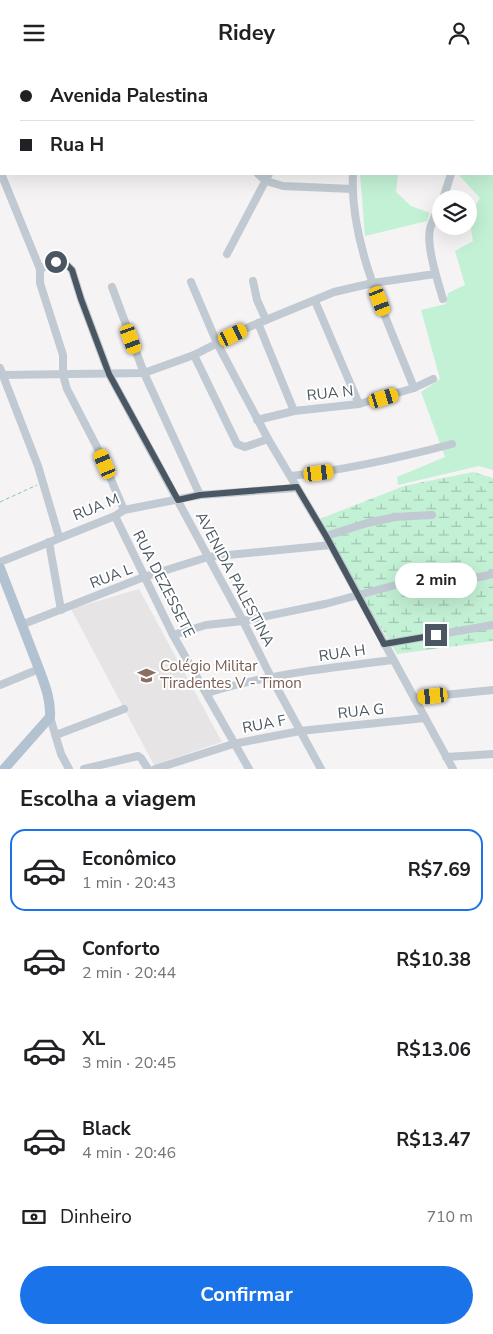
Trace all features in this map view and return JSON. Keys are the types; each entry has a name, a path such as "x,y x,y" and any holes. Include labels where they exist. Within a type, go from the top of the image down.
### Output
{"main road":[{"path":"0,568 39,669 50,705 50,717 4,769"}],"street":[{"path":"2,175 40,269 40,283 63,355 63,375 72,401 98,449 124,510"},
{"path":"352,175 354,212 358,235 373,283 414,388"},
{"path":"446,190 451,175"},
{"path":"227,254 267,177 283,186 352,189"},
{"path":"432,223 430,233 435,274 444,299"},
{"name":"AVENIDA PALESTINA","path":"40,269 56,262 65,263 72,270 109,374 321,769"},
{"path":"59,537 30,442 1,373 63,375 144,373 194,355 258,323 334,293 373,283 435,274"},
{"path":"253,281 257,300 266,320"},
{"path":"191,282 217,343 257,420 326,536 453,769"},
{"path":"112,287 144,373 200,495"},
{"path":"315,301 359,404"},
{"path":"258,323 294,411"},
{"path":"194,355 237,444 245,447 268,439"},
{"name":"RUA N","path":"257,420 294,411 359,404 414,388 433,379"},
{"path":"291,476 333,471 410,455 452,443"},
{"name":"RUA M","path":"0,562 115,516 124,510 200,495 297,487"},
{"path":"326,536 367,523 395,517 432,515"},
{"name":"RUA DEZESSETE","path":"115,516 173,635 207,693 233,744 249,769"},
{"path":"49,542 61,610"},
{"name":"RUA L","path":"21,625 144,577 208,557 331,545"},
{"path":"173,635 206,625 243,621 358,596 433,575 462,578 493,574"},
{"name":"RUA H","path":"384,644 493,625"},
{"name":"RUA H","path":"207,693 232,685 271,677 393,660"},
{"path":"0,685 39,669"},
{"path":"414,699 493,690"},
{"path":"56,735 96,718 124,709"},
{"path":"50,717 69,769"},
{"name":"RUA G","path":"300,731 424,718"},
{"name":"RUA F","path":"233,744 300,731"},
{"path":"155,769 233,744"},
{"path":"446,757 493,754"},
{"path":"84,769 138,755 142,758 148,769"}],"path":[{"path":"0,502 42,482"}],"shaded area":[{"name":"Colégio Militar Tiradentes V - Timon","path":"139,589 222,742 154,765 71,609"}],"green space":[{"path":"360,175 398,175 396,192 411,206 430,213 427,221 365,236"},
{"path":"459,175 493,175 493,470 479,466 398,485 397,477 445,457 421,392 440,379 421,310 446,304 448,293 465,285 455,251 473,241 472,235 477,235 477,203 480,198 477,195 477,190 473,190"},
{"path":"473,472 493,478 493,641 397,654 317,520 404,486"}],"place":[{"name":"Colégio Militar Tiradentes V - Timon","path":"146,675"}],"route":[{"path":"56,262 65,263 72,270 109,374 178,500 200,495 297,487 326,536 384,644 436,635"}]}
